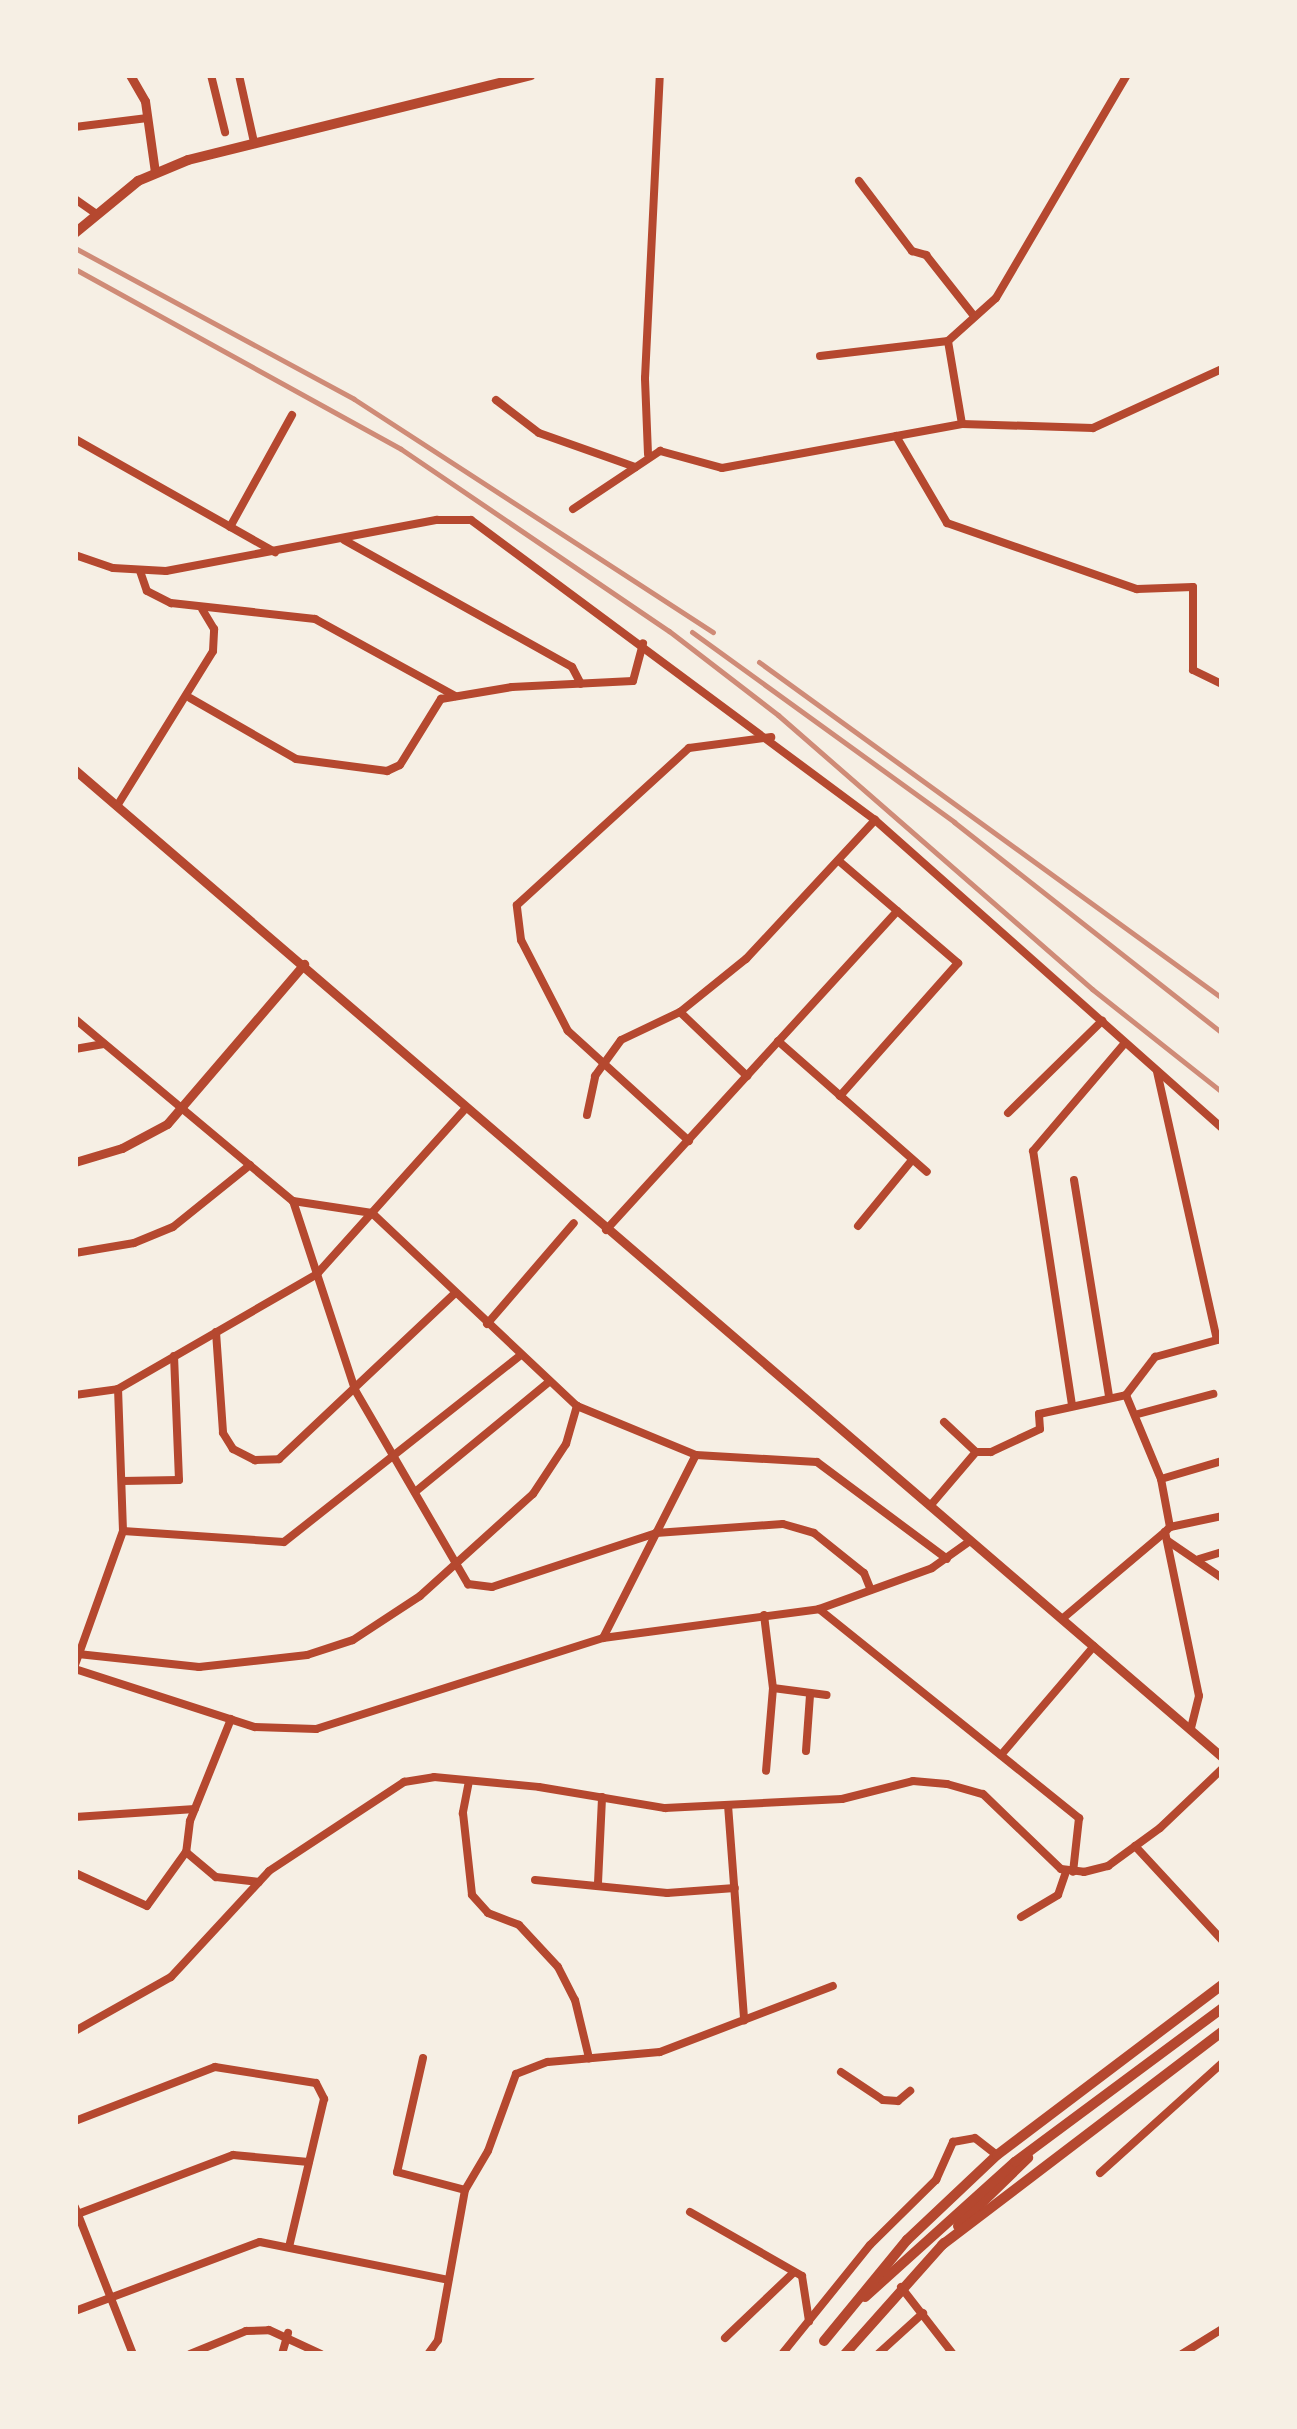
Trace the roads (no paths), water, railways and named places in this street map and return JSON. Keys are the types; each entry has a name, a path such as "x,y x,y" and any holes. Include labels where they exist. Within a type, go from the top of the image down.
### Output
{"main road":[{"path":"75,232 154,172 254,142 531,75"},
{"path":"815,2354 907,2240 996,2155 1222,1985"},
{"path":"824,2341 913,2248 1060,2126 1222,2008"},
{"path":"942,2246 1222,2032"},
{"path":"845,2354 900,2286 1060,2126"}],"street":[{"path":"130,75 147,118 154,172"},
{"path":"211,75 225,132"},
{"path":"239,75 254,142"},
{"path":"648,454 645,360 660,75"},
{"path":"820,356 948,341 996,298 1047,220 1126,75"},
{"path":"75,126 147,118"},
{"path":"859,181 912,252 926,256 974,316"},
{"path":"75,199 92,216"},
{"path":"948,341 962,424"},
{"path":"573,509 648,454 679,453 722,468 962,424 1094,428 1222,370"},
{"path":"496,400 539,433 635,467"},
{"path":"230,527 292,415"},
{"path":"896,436 948,523 1137,589 1194,587 1194,673 1222,684"},
{"path":"75,439 275,552"},
{"path":"75,555 140,571 275,552 460,518 534,559 875,820 1222,1128"},
{"path":"344,539 572,667 581,684"},
{"path":"140,571 152,595 202,608 315,619 456,696"},
{"path":"118,806 190,698 214,651 214,628 202,608"},
{"path":"190,698 296,759 387,770 400,765 440,699 632,681 643,643"},
{"path":"689,1141 568,1031 521,940 516,905 689,748 772,738"},
{"path":"75,770 1222,1757"},
{"path":"587,1115 602,1064 620,1040 680,1012 759,948 875,820"},
{"path":"839,861 958,963 840,1096"},
{"path":"606,1230 897,911"},
{"path":"75,1162 141,1140 182,1110 304,964"},
{"path":"680,1012 747,1076"},
{"path":"75,1019 293,1202 356,1390 455,1565 473,1587 492,1588 656,1532 799,1525 864,1573 871,1590"},
{"path":"1008,1112 1102,1021"},
{"path":"778,1041 927,1172"},
{"path":"75,1048 104,1044"},
{"path":"1072,1405 1033,1151 1124,1044"},
{"path":"1126,1395 1154,1357 1217,1340 1157,1072"},
{"path":"75,1395 118,1389 317,1274 466,1108"},
{"path":"858,1226 912,1160"},
{"path":"75,1253 134,1244 173,1227 250,1166"},
{"path":"1074,1180 1109,1395"},
{"path":"293,1202 372,1213 577,1406 696,1455 817,1462 947,1559"},
{"path":"487,1324 574,1223"},
{"path":"216,1332 223,1433 233,1449 255,1460 279,1459 454,1294"},
{"path":"124,1531 284,1542 521,1355"},
{"path":"122,1481 179,1480 174,1356"},
{"path":"414,1492 549,1382"},
{"path":"118,1389 124,1531 75,1667 268,1729 316,1729 603,1638 819,1609 947,1559 970,1541"},
{"path":"1138,1414 1214,1394"},
{"path":"930,1506 976,1452 1025,1438 1040,1429 1039,1414 1109,1395 1126,1395"},
{"path":"1126,1395 1138,1414 1162,1479 1168,1533 1199,1696 1191,1729"},
{"path":"78,1654 199,1666 308,1655 383,1623 455,1565 532,1494 566,1444 577,1406"},
{"path":"944,1422 976,1452"},
{"path":"603,1638 696,1455"},
{"path":"1162,1479 1222,1461"},
{"path":"1062,1619 1168,1533 1222,1516"},
{"path":"1168,1533 1222,1578"},
{"path":"1198,1559 1222,1552"},
{"path":"819,1609 1079,1818 1070,1872 1058,1895 1021,1917"},
{"path":"764,1615 773,1688 766,1771"},
{"path":"1000,1755 1094,1646"},
{"path":"773,1688 810,1696 827,1695"},
{"path":"806,1751 810,1696"},
{"path":"75,1873 147,1906 186,1852 195,1809 231,1720"},
{"path":"75,2031 171,1977 259,1882 394,1786 434,1777 654,1808 855,1798 913,1781 961,1786 993,1800 1070,1872 1098,1871 1135,1846 1222,1769"},
{"path":"469,1782 464,1814 472,1895 488,1913 519,1925 558,1968 580,2013 589,2058"},
{"path":"598,1883 602,1798"},
{"path":"728,1805 744,2020"},
{"path":"75,1817 195,1809"},
{"path":"1135,1846 1222,1940"},
{"path":"186,1852 216,1877 259,1882"},
{"path":"536,1880 598,1883 666,1893 735,1888"},
{"path":"428,2354 438,2340 465,2190 488,2151 516,2074 530,2065 660,2052 833,1986"},
{"path":"423,2058 398,2172 465,2190"},
{"path":"1100,2173 1222,2063"},
{"path":"75,2121 215,2067 256,2069 321,2086 324,2099 288,2247"},
{"path":"841,2072 883,2100 898,2101 910,2092"},
{"path":"782,2354 870,2244 936,2180 953,2142 975,2138 996,2155"},
{"path":"133,2354 76,2212 233,2154 309,2162"},
{"path":"690,2212 802,2276 809,2320"},
{"path":"75,2311 231,2248 260,2242 448,2280"},
{"path":"726,2338 793,2273"},
{"path":"900,2286 953,2354"},
{"path":"878,2354 924,2313"},
{"path":"1182,2354 1222,2329"},
{"path":"190,2354 246,2332 288,2333 321,2354"},
{"path":"282,2354 288,2333"}],"railway":[{"path":"75,248 354,399 713,632"},
{"path":"75,269 401,449 669,631 778,715 1092,989 1222,1092"},
{"path":"692,632 954,822 1222,1033"},
{"path":"759,662 1222,998"}]}
